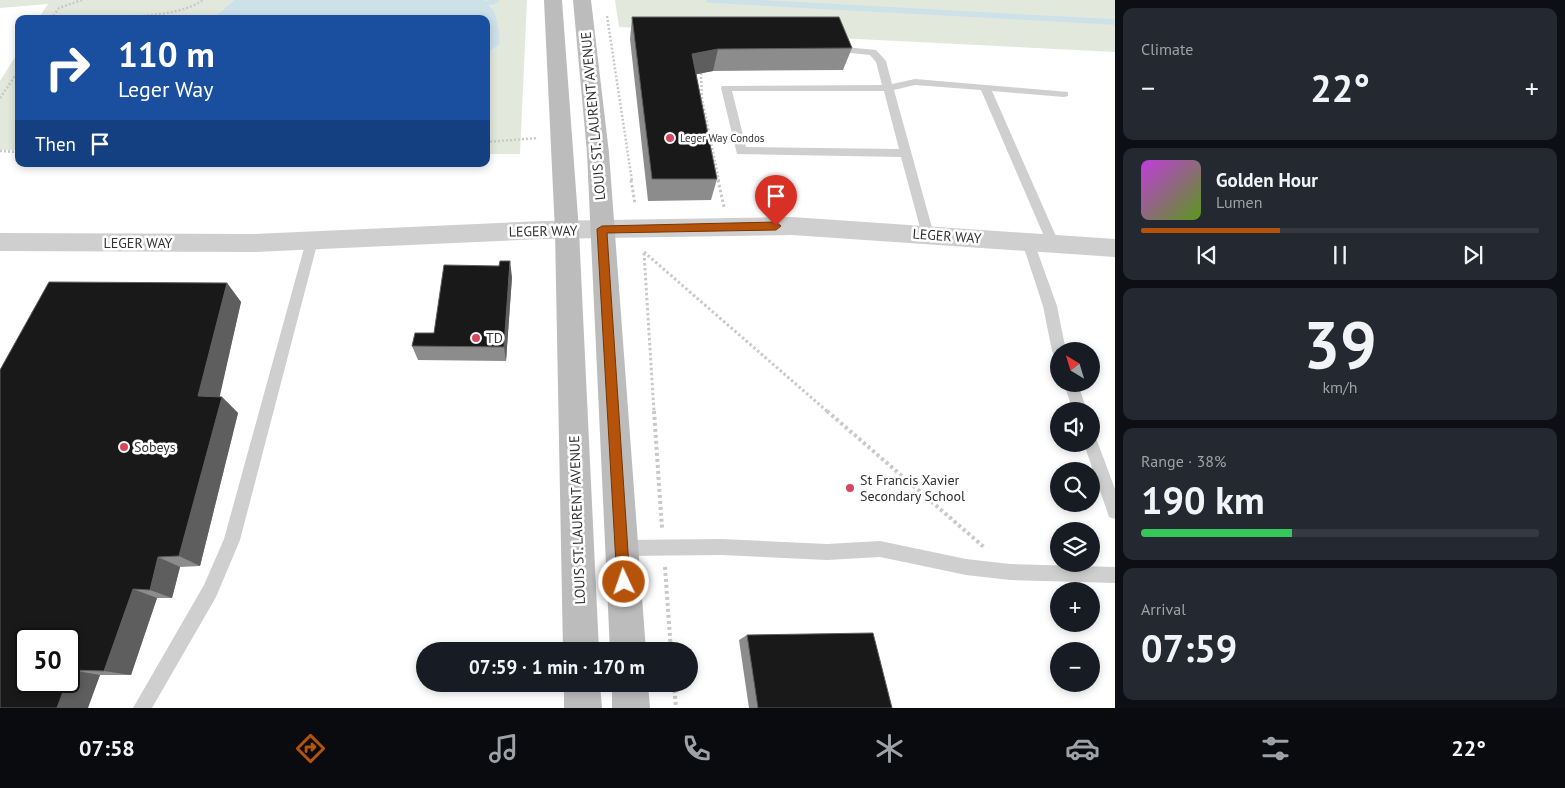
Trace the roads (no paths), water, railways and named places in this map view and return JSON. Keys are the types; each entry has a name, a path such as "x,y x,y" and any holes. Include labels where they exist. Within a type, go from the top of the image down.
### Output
{"main road":[{"name":"LOUIS ST. LAURENT AVENUE","path":"553,0 567,231 581,642"},
{"name":"LOUIS ST. LAURENT AVENUE","path":"582,0 598,153 627,642"},
{"path":"582,692 583,708"},
{"path":"630,692 631,708"}],"street":[{"name":"LEGER WAY","path":"0,242 253,244 602,229 792,226 1115,248"}],"lane":[{"path":"834,49 872,52 881,61 928,235"},
{"path":"907,153 741,151 726,88 888,88 916,82 1064,94"},
{"path":"985,87 1053,244"},
{"path":"142,708 210,590 232,540 312,241"},
{"path":"1028,242 1050,306 1057,342"},
{"path":"1094,452 1115,511"},
{"path":"622,548 722,547 827,552 880,550 966,567 1010,572 1115,575"}],"waterway":[{"path":"481,6 497,0"},
{"path":"709,0 1115,22"}],"place":[{"name":"Leger Way Condos","path":"670,138"},
{"name":"TD","path":"476,338"},
{"name":"Sobeys","path":"124,447"},
{"name":"St Francis Xavier Secondary School","path":"850,488"}]}
